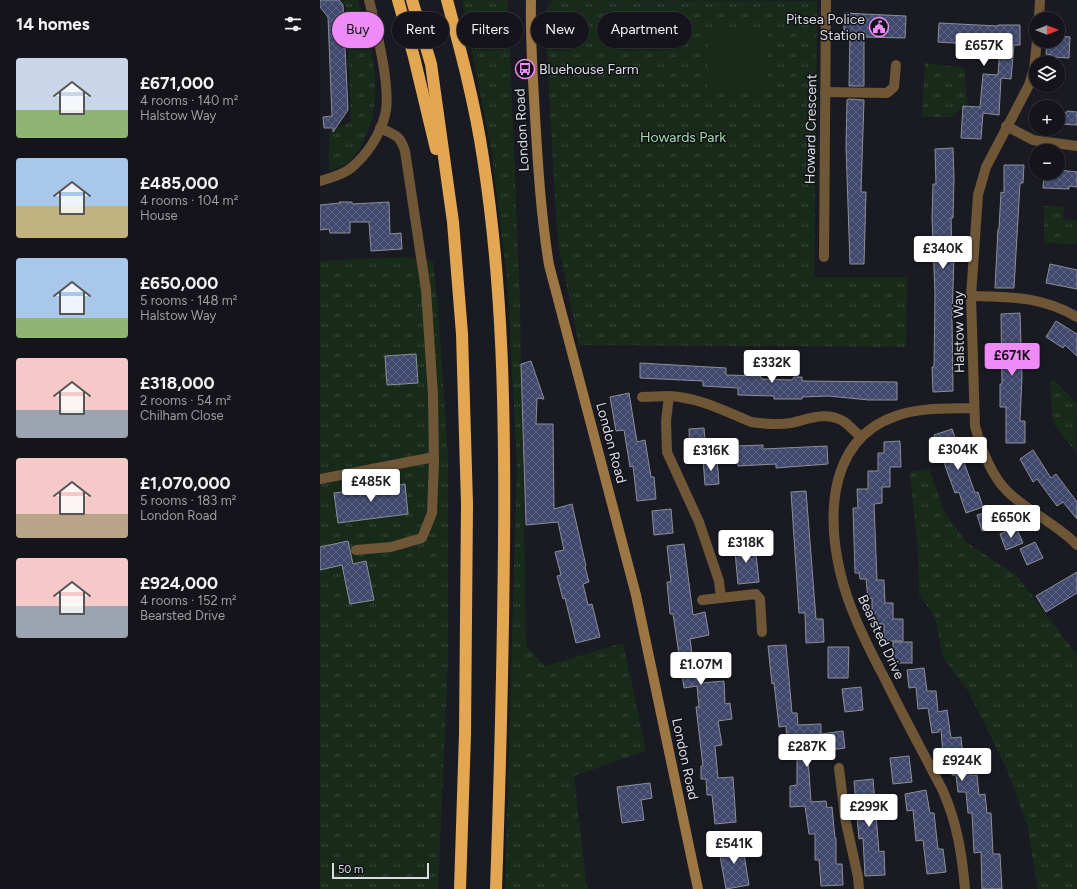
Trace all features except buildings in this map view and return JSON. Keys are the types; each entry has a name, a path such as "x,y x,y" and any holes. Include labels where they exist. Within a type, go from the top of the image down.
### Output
{"highway":[{"path":"398,0 414,57 453,222"},
{"path":"412,0 431,64 453,222 462,334 467,504 466,734 460,889"},
{"path":"440,0 467,77"},
{"path":"447,0 467,77 483,158 494,247 501,336 504,490 503,686 496,889"}],"main road":[{"name":"London Road","path":"531,0 532,60 538,175 542,224 549,266 636,595 698,889"}],"street":[{"path":"320,181 335,177 351,169 372,145 386,114 386,79 369,0"},
{"name":"Howard Crescent","path":"824,257 826,0"},
{"path":"1039,12 1040,0"},
{"name":"Halstow Way","path":"1036,48 1034,69 1029,85 1006,126 986,167 978,195 971,296 975,426 980,444 988,462 1007,491 1077,546"},
{"path":"825,92 887,93 894,87 896,65"},
{"path":"1006,126 1033,140 1077,146"},
{"path":"356,550 391,547 422,538 432,513 434,457 433,395 426,290 407,162 402,140 394,134 380,128"},
{"path":"971,296 1028,298 1066,311 1077,317"},
{"path":"669,396 666,421 667,452 700,522 719,581 721,598"},
{"path":"642,397 685,397 703,401 751,422 758,423 791,423 815,416 825,416 842,421 861,437"},
{"name":"Bearsted Drive","path":"965,889 962,851 952,811 858,625 846,595 839,568 834,532 834,502 836,485 841,469 854,446 861,437 881,423 896,416 914,411 974,408"},
{"path":"320,479 434,457"},
{"path":"702,600 756,594 760,599 762,632"},
{"path":"839,768 845,818 858,877 859,889"}],"green space":[{"path":"341,0 358,0 361,12 346,12 346,6"},
{"path":"462,0 508,0 508,12 464,12"},
{"name":"Howards Park","path":"554,0 817,1 814,277 907,277 906,347 579,345 559,248 547,48 589,48 589,12 546,12 547,6"},
{"path":"709,32 768,33 767,90 707,89"},
{"path":"348,48 371,48 375,90 374,107 370,125 363,142 350,161 338,168 329,170 329,132 351,121"},
{"path":"471,48 510,48 520,304 526,646 545,666 623,643 646,751 574,776 587,889 505,889 517,463 507,278 492,153"},
{"path":"925,63 964,68 967,103 952,117 922,117"},
{"path":"1044,206 1064,207 1063,220 1077,220 1077,244 1044,243"},
{"path":"406,257 433,261 438,308 448,460 448,660 438,889 320,889 320,261"},
{"path":"1054,380 1077,404 1076,452 1053,423 1050,382"},
{"path":"929,469 945,513 966,542 1017,576 1077,655 1077,889 1038,889 1027,824 1006,767 968,691 943,657 935,617 919,595 918,554 910,472"}],"place":[{"name":"Pitsea Police Station","path":"879,27"},
{"name":"Bluehouse Farm","path":"525,69"}]}
